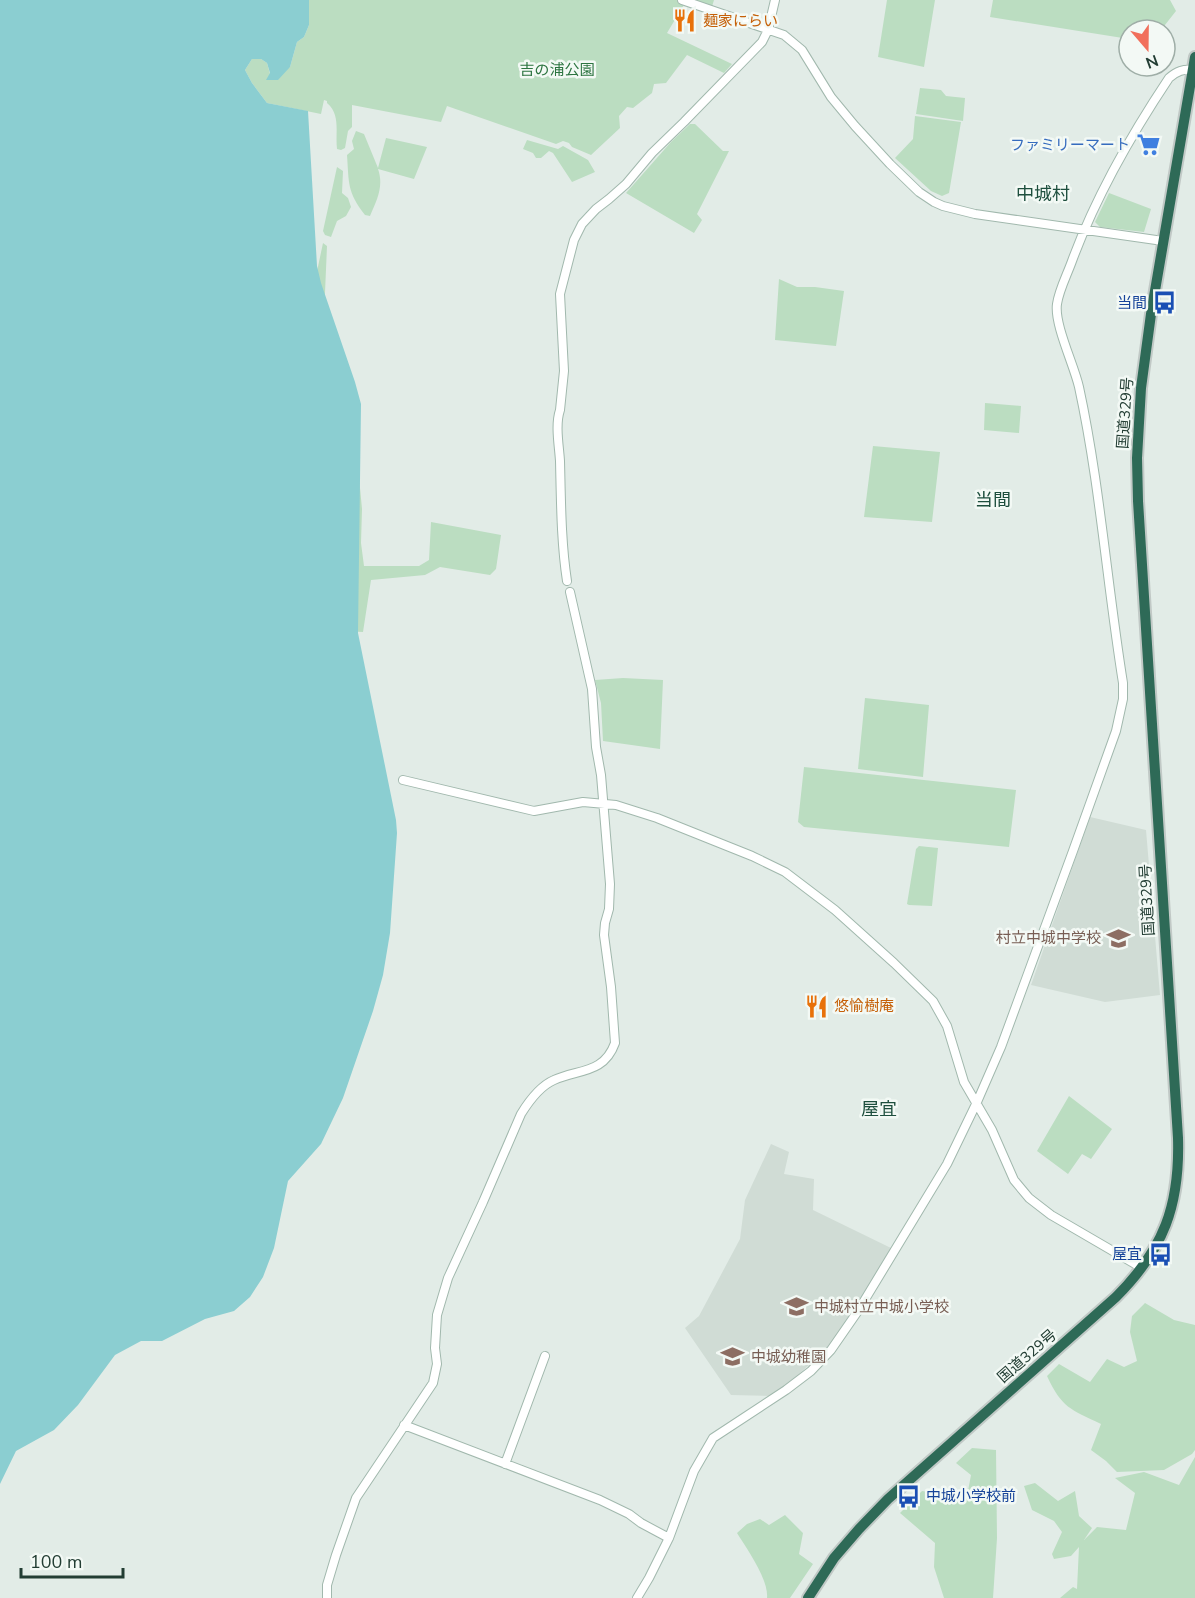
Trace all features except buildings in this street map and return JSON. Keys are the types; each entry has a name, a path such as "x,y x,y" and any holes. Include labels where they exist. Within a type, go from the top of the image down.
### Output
{"highway":[{"name":"国道329号","path":"808,1598 834,1558 879,1508 1116,1297 1143,1268 1155,1248 1172,1206 1178,1161 1137,458 1141,387 1163,241 1195,57"}],"street":[{"path":"682,0 784,36 802,50 842,112 890,165 919,192 934,202 975,214 1163,241"},
{"path":"567,581 558,416 564,371 560,304 563,278 574,240 582,224 596,208 626,184 652,153 762,42 768,30 775,0"},
{"path":"637,1598 669,1538 694,1471 713,1438 786,1390 811,1371 831,1350 858,1311 947,1164 1001,1047 1073,851 1116,731 1123,699 1123,683 1090,448 1079,385 1058,321 1057,302 1084,229 1114,168 1169,78 1185,69 1193,70"},
{"path":"327,1598 327,1585 356,1498 433,1383 437,1364 435,1348 437,1315 448,1278 521,1114 529,1101 552,1080 592,1069 612,1052 615,1043 604,935 610,901 604,803 596,747 592,689 570,592"},
{"path":"403,780 534,811 583,802 616,805 657,818 752,856 785,872 835,910 933,1001 947,1026 964,1082 992,1130 1014,1180 1029,1198 1051,1215 1143,1268"},
{"path":"504,1464 545,1356"},
{"path":"404,1425 600,1500 669,1538"}],"shaded area":[{"path":"1090,817 1146,830 1160,995 1105,1002 1031,985"},
{"path":"771,1144 789,1152 784,1174 814,1179 813,1210 891,1248 847,1321 826,1349 810,1364 771,1396 731,1395 685,1328 699,1316 740,1239 745,1200"}],"green space":[{"name":"吉の浦公園","path":"309,0 714,0 711,10 685,3 667,33 732,64 724,73 687,55 666,83 654,84 652,93 633,108 627,107 619,116 620,128 591,155 572,147 569,143 563,141 556,144 447,106 441,122 352,105 352,127 348,131 345,148 341,150 337,149 336,118 327,101 324,100 321,114 267,103 245,70 252,59 261,59 267,63 270,74 290,67 297,42 304,37 309,25"},
{"path":"887,0 935,0 924,67 878,57"},
{"path":"993,0 1170,0 1176,11 1170,18 1117,18 1117,37 990,17"},
{"path":"920,88 941,90 946,96 965,98 963,121 916,114"},
{"path":"915,116 961,122 949,193 942,196 931,191 895,158 913,139"},
{"path":"690,124 695,124 723,151 729,151 697,214 702,220 694,233 626,193"},
{"path":"356,131 364,134 378,168 386,138 427,147 414,179 378,169 380,187 370,216 365,215 355,200 349,180 347,155 354,149 352,141"},
{"path":"527,140 558,149 563,146 588,160 595,172 572,182 553,153 549,151 541,158 536,158 533,153 523,149"},
{"path":"337,167 343,171 342,193 348,198 351,207 346,216 337,221 331,237 325,235 323,231"},
{"path":"1109,193 1151,209 1144,232 1100,227 1095,222"},
{"path":"323,243 327,246 324,316 356,446 364,566 419,566 429,560 431,522 501,535 496,569 490,575 440,567 425,575 371,580 363,632 343,631 312,295"},
{"path":"779,279 797,287 844,291 836,346 775,340"},
{"path":"985,403 1021,406 1019,433 984,430"},
{"path":"873,446 940,452 932,522 864,517"},
{"path":"623,678 663,680 660,749 603,741 601,703 595,680"},
{"path":"865,698 929,705 923,777 858,769"},
{"path":"804,767 1016,790 1009,847 804,827 798,822"},
{"path":"919,846 938,848 932,906 907,904 916,849"},
{"path":"1069,1096 1112,1129 1091,1159 1082,1154 1068,1174 1037,1151"},
{"path":"1145,1303 1174,1320 1195,1325 1195,1450 1164,1470 1117,1472 1091,1450 1101,1424 1068,1406 1057,1395 1047,1376 1059,1364 1090,1382 1107,1359 1124,1367 1137,1361 1130,1332 1132,1316"},
{"path":"972,1448 996,1450 997,1538 993,1598 944,1598 934,1567 935,1543 900,1513 922,1491 941,1494 968,1491 971,1475 956,1463"},
{"path":"1195,1457 1195,1598 1060,1598 1073,1587 1077,1589 1079,1547 1071,1556 1054,1559 1052,1554 1062,1532 1054,1521 1032,1510 1024,1486 1035,1483 1058,1501 1075,1491 1079,1516 1092,1528 1084,1540 1097,1527 1126,1530 1135,1493 1115,1478 1144,1472 1179,1485"},
{"path":"785,1515 803,1533 799,1554 813,1564 790,1598 767,1598 765,1582 737,1533 747,1524 760,1519 769,1525"}],"water":[{"path":"0,0 309,0 309,25 304,37 297,42 290,67 278,80 266,80 270,73 267,63 261,59 252,59 245,70 267,103 308,111 317,266 361,404 358,633 397,833 390,933 383,975 373,1011 343,1098 321,1144 288,1181 274,1248 263,1277 250,1297 234,1311 205,1319 162,1341 141,1341 115,1355 78,1405 54,1430 16,1451 0,1484"}],"place":[{"name":"麺家にらい","path":"685,21"},
{"name":"ファミリーマート","path":"1148,145"},
{"name":"当間","path":"1165,303"},
{"name":"村立中城中学校","path":"1119,938"},
{"name":"悠愉樹庵","path":"816,1006"},
{"name":"屋宜","path":"1160,1254"},
{"name":"中城村立中城小学校","path":"796,1307"},
{"name":"中城幼稚園","path":"733,1357"},
{"name":"中城小学校前","path":"908,1496"}],"district":[{"name":"中城村","path":"1043,194"},
{"name":"当間","path":"993,500"},
{"name":"屋宜","path":"879,1109"}]}
